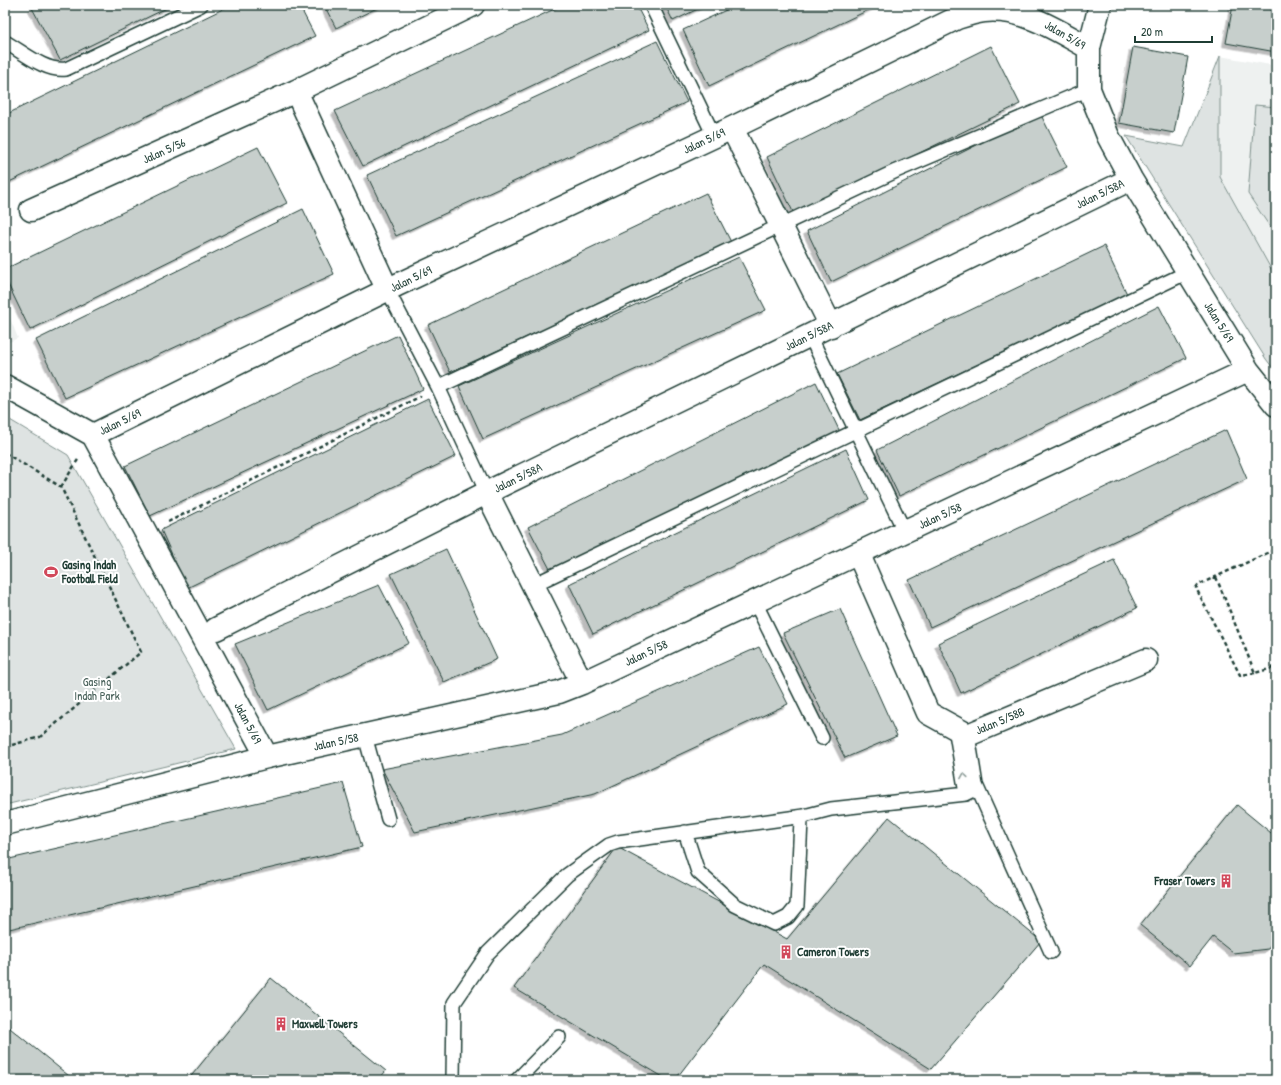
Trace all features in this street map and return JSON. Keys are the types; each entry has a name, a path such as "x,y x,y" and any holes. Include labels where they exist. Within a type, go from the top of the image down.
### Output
{"street":[{"name":"Jalan 5/56","path":"31,210 296,91 473,5"},
{"path":"1089,48 1100,5"},
{"name":"Jalan 5/69","path":"93,435 388,290 723,132 957,18 984,8 1036,18 1089,48 1089,89 1108,136 1131,179 1248,370 1276,405"},
{"path":"296,91 388,290"},
{"name":"Jalan 5/69","path":"723,132 781,227 832,326"},
{"name":"Jalan 5/58A","path":"216,629 487,493 1131,179"},
{"name":"Jalan 5/58","path":"5,824 267,757 538,698 582,684 1248,370"},
{"name":"Jalan 5/69","path":"5,386 93,435 267,757"},
{"name":"Jalan 5/58A","path":"487,493 582,684"},
{"path":"858,555 928,713 961,731"},
{"name":"Jalan 5/58B","path":"961,731 1146,660"}],"lane":[{"path":"5,42 47,66 59,70 66,69 201,5"},
{"path":"651,5 723,132"},
{"path":"438,387 781,227 896,171 1089,89"},
{"path":"532,585 1188,272"},
{"path":"388,290 438,387 487,493"},
{"path":"810,336 854,431 905,532"},
{"path":"755,602 822,738"},
{"path":"961,731 971,790 1051,952"},
{"path":"365,736 388,819"},
{"path":"453,1080 454,1003 488,953 567,875 609,845 618,842 685,832 804,816 831,809 971,790"},
{"path":"685,832 698,872 735,905 774,924 788,918 797,906 801,820 804,816"},
{"path":"517,1080 559,1037"}],"path":[{"path":"146,533 276,470 438,387"},
{"path":"61,487 93,435"},
{"path":"5,454 61,487 142,652 40,737 5,747"},
{"path":"1276,548 1198,585 1196,588 1240,675 1255,673 1276,667"},
{"path":"1216,577 1255,673"}],"shaded area":[{"path":"1220,56 1276,66 1276,278 1220,177"},
{"path":"5,306 18,338 5,344"}],"green space":[{"path":"1220,56 1220,177 1276,278 1276,372 1266,359 1126,136 1184,147"},
{"path":"1255,105 1276,107 1276,236 1248,194"},
{"name":"Gasing Indah Park","path":"5,417 68,455 236,749 5,805"}],"building":[{"path":"37,5 173,5 60,60 32,8"},
{"path":"231,5 299,5 315,36 5,184 5,115"},
{"path":"324,5 383,5 336,28"},
{"path":"563,5 636,5 649,30 363,166 335,111"},
{"path":"665,5 706,5 673,21"},
{"path":"737,5 879,5 709,86 683,30"},
{"path":"1233,5 1276,5 1276,52 1226,43"},
{"path":"657,41 687,102 396,236 367,175"},
{"path":"991,46 1020,104 794,214 767,157"},
{"path":"1133,47 1188,57 1174,133 1119,123"},
{"path":"1040,113 1067,167 831,282 807,231"},
{"path":"258,147 287,203 30,330 5,278 5,269"},
{"path":"706,193 732,244 450,372 428,325"},
{"path":"303,209 334,274 65,398 36,340"},
{"path":"1104,246 1127,294 860,420 837,374"},
{"path":"739,257 766,310 483,439 459,386"},
{"path":"1159,306 1186,358 899,496 877,450"},
{"path":"398,335 423,389 150,516 125,466"},
{"path":"816,382 840,432 551,571 528,527"},
{"path":"428,399 456,456 187,588 161,530"},
{"path":"1226,430 1247,479 930,627 909,580"},
{"path":"846,449 869,500 593,634 569,584"},
{"path":"446,549 497,659 444,682 391,574"},
{"path":"1114,560 1137,608 961,693 938,643"},
{"path":"379,585 409,643 268,710 235,644"},
{"path":"840,609 897,736 845,758 783,633"},
{"path":"759,647 788,704 595,794 415,832 382,769 562,735"},
{"path":"343,783 362,847 5,930 5,860"},
{"name":"Fraser Towers","path":"1237,805 1276,837 1276,939 1268,949 1233,953 1213,937 1190,966 1140,925"},
{"name":"Cameron Towers","path":"889,817 1041,941 931,1069 764,964 675,1080 668,1080 514,988 617,847 787,939"},
{"name":"Maxwell Towers","path":"271,978 386,1071 378,1080 188,1080"},
{"path":"5,1024 74,1080 5,1080"}],"place":[{"name":"Gasing Indah Football Field","path":"51,572"},
{"name":"Fraser Towers","path":"1226,881"},
{"name":"Cameron Towers","path":"786,952"},
{"name":"Maxwell Towers","path":"281,1024"}]}
